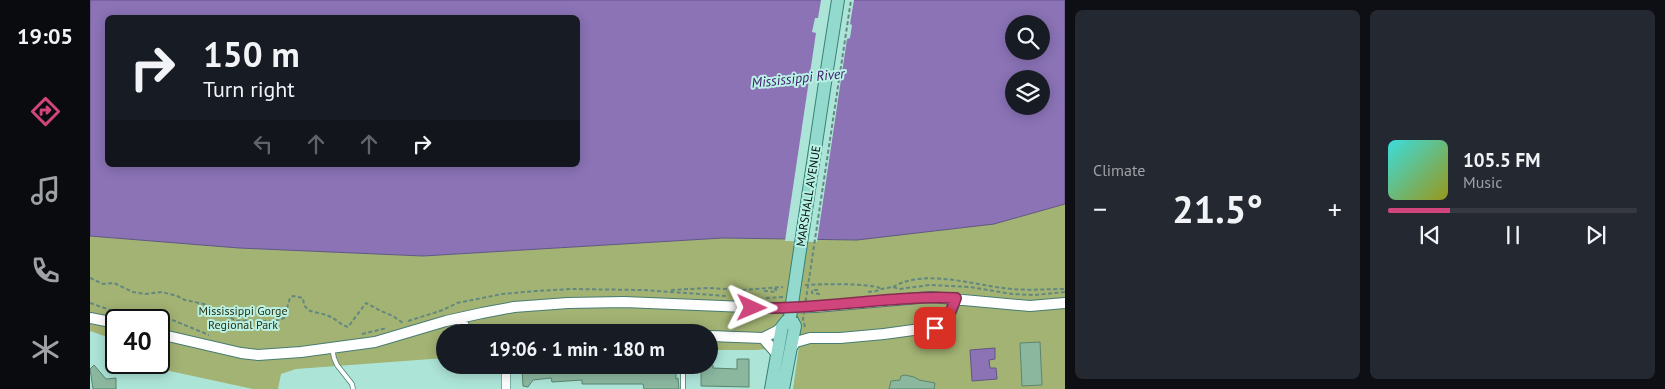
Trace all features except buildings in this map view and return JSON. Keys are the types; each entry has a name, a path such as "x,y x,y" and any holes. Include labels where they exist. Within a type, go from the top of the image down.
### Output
{"main road":[{"name":"MARSHALL AVENUE","path":"783,389 838,0"},
{"name":"MARSHALL AVENUE","path":"771,389 777,354 793,324"}],"street":[{"path":"170,337 241,353 258,355 375,342 460,318 514,307 568,303 624,302 772,308 815,307 918,297 956,298 1030,306 1065,304"},
{"path":"790,349 796,342 810,338 858,336 935,328 944,323 951,312 956,298"},
{"path":"90,313 101,320"},
{"path":"90,318 105,321"},
{"path":"460,318 463,324"},
{"path":"718,336 763,338 793,324 810,338"},
{"path":"763,338 777,354"},
{"path":"506,374 506,389"}],"lane":[{"path":"332,348 334,358 352,384 353,389"},
{"path":"683,374 683,389"}],"path":[{"path":"793,324 803,319 852,0"},
{"path":"90,278 103,284 114,283 133,292 145,294 162,292 177,296 185,300 204,304 237,321 257,320 272,322 280,320 284,318 290,298 294,296 303,298 304,305 308,310 323,313 348,327 366,303 403,323"},
{"path":"930,279 930,285"},
{"path":"867,292 907,282 930,279 971,282 1002,288 1065,290"},
{"path":"803,285 875,287 881,289"},
{"path":"821,285 822,295"},
{"path":"893,287 930,285 970,287 1012,294 1034,295 1065,290"},
{"path":"668,291 708,288 764,290 785,286"},
{"path":"764,290 770,292 776,292 776,289 771,288 771,293 780,293"},
{"path":"398,325 443,310 457,303 502,294 571,289 668,291 726,296"},
{"path":"764,290 764,298 784,297"},
{"path":"807,294 818,294 818,290 812,290 812,293 822,295"},
{"path":"816,298 822,295"},
{"path":"802,298 811,298"},
{"path":"90,303 123,314 158,316 170,319 213,336"},
{"path":"357,335 393,326"}],"green space":[{"name":"Mississippi Gorge Regional Park","path":"1065,204 1065,389 793,389 799,346 757,350 718,350 718,324 436,324 436,359 296,369 281,374 278,389 253,389 170,371 170,309 105,309 105,336 90,331 90,236 239,248 423,256 723,238 857,240 994,224"}],"water":[{"name":"Mississippi River","path":"90,0 1065,0 1065,204 994,224 857,240 723,238 423,256 239,248 90,236"},
{"path":"995,348 995,359 989,360 990,368 996,368 997,379 972,381 970,350"}],"pier":[{"path":"821,0 854,0 850,24 852,25 850,38 847,39 817,242 785,241 816,33 812,32 815,18 818,18"}],"route":[{"path":"752,308 815,307 918,297 956,298 951,312 944,323 935,328"}]}
